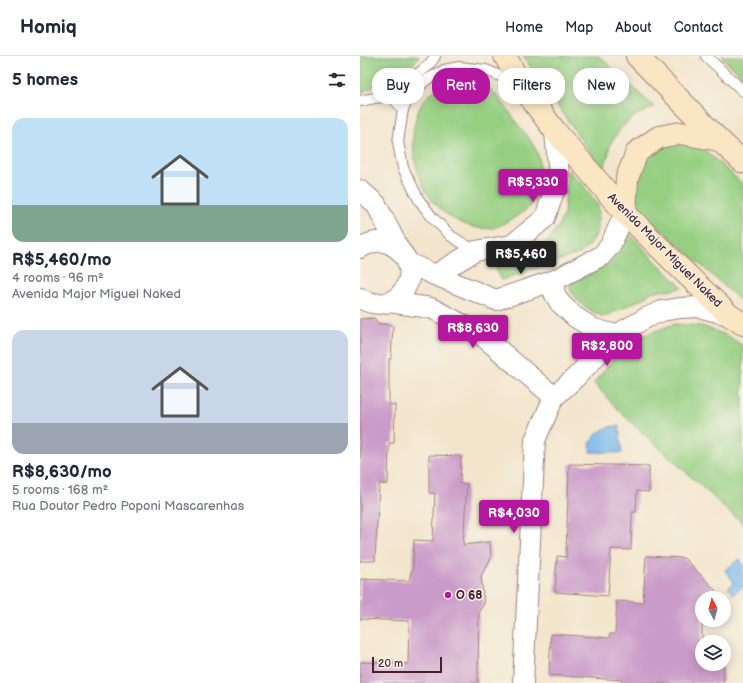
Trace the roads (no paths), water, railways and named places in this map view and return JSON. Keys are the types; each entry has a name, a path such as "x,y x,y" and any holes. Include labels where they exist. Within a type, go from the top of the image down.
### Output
{"main road":[{"name":"Avenida Major Miguel Naked","path":"505,56 512,68"},
{"path":"637,56 719,140 743,162"},
{"name":"Avenida Major Miguel Naked","path":"535,104 555,131 625,213 680,268 738,319"},
{"path":"625,213 627,178 636,152 659,137 680,133 719,140"}],"street":[{"path":"435,276 476,251 512,245 545,218 559,177 555,131"},
{"path":"360,190 376,204 404,256 410,273 404,291 397,298 381,304 373,304 362,301"},
{"path":"360,248 368,243 379,241 389,243 404,256 435,276 496,300 556,280 601,256 610,246 625,213"},
{"path":"556,280 554,293 560,303 575,317 594,329 616,335"},
{"path":"389,302 431,308 479,333 554,397"},
{"path":"523,683 535,440 554,397 576,377 616,335 662,311 699,307 738,319"}],"lane":[{"path":"424,69 435,56"},
{"path":"706,56 743,91"},
{"path":"476,251 451,236 432,217 419,200 403,168 398,142 403,109 411,94 426,80 444,70 459,67 486,70 498,75"},
{"path":"360,101 372,99"},
{"path":"398,104 403,109"}],"water":[{"path":"613,426 619,426 622,453 590,452 591,442 595,436"},
{"path":"740,559 743,564 743,587 733,594 728,588 734,583 725,570"}],"place":[{"name":"O 68","path":"448,595"}]}
